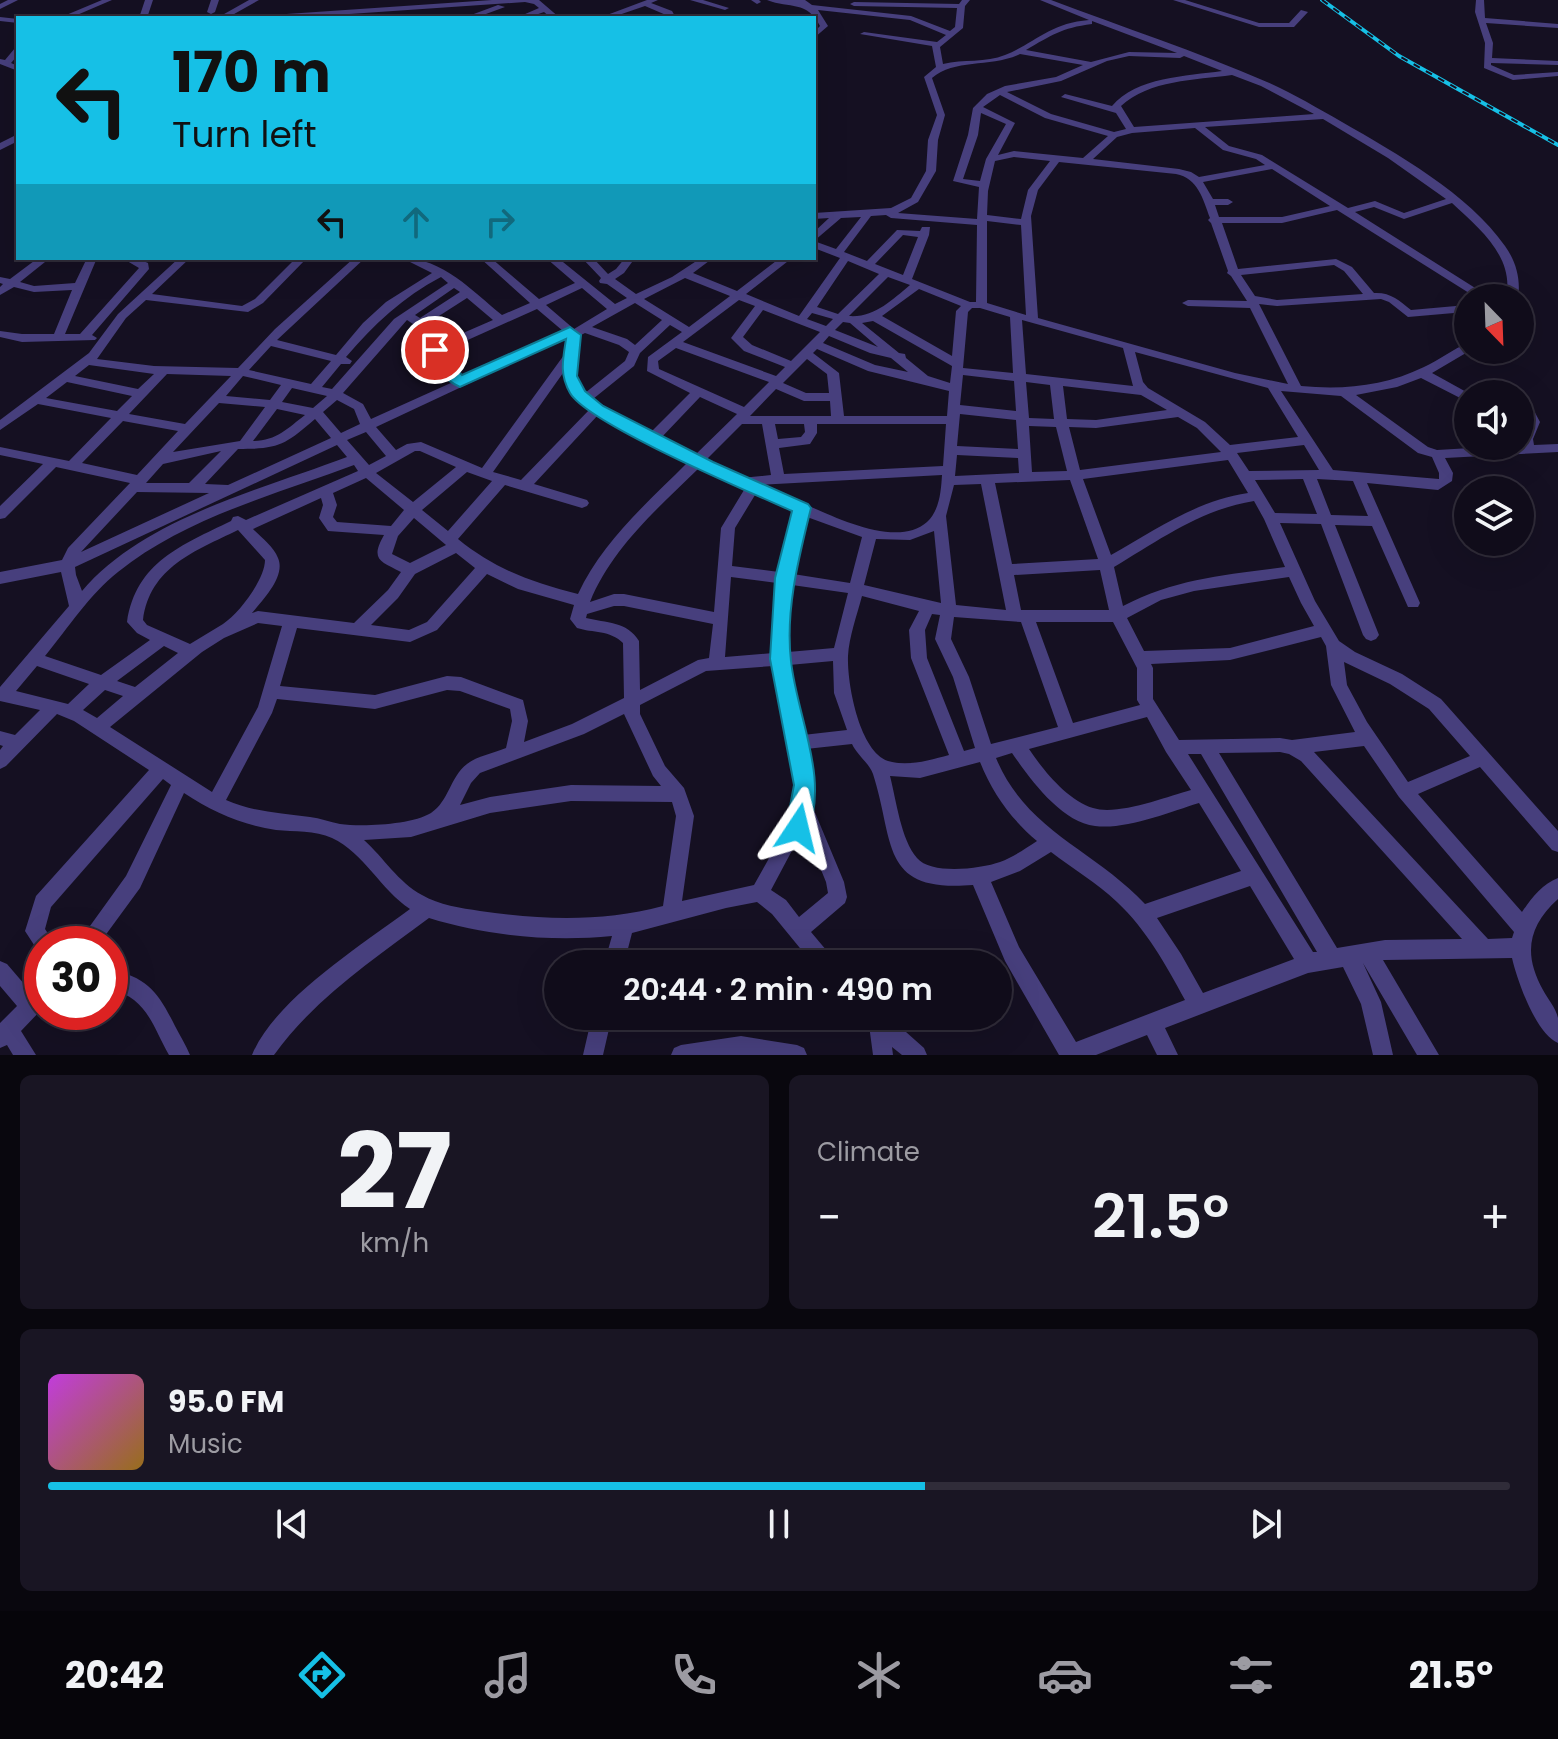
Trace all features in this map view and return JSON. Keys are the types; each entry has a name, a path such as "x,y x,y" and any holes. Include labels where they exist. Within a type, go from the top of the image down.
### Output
{"street":[{"path":"0,7 14,0"},
{"path":"68,16 107,0"},
{"path":"211,12 215,0"},
{"path":"225,16 255,0"},
{"path":"235,16 264,0"},
{"path":"610,16 654,0"},
{"path":"694,0 725,8"},
{"path":"771,0 844,5 964,3 959,28 937,44 864,34"},
{"path":"1044,0 1232,72 1323,116 1423,178 1452,200 1502,249 1513,284"},
{"path":"1177,0 1271,26 1291,25 1304,12"},
{"path":"1480,0 1479,12 1489,43 1487,66 1513,78 1558,74"},
{"path":"473,16 517,1"},
{"path":"305,16 517,1 536,2 554,16"},
{"path":"644,3 671,16"},
{"path":"804,3 823,19 824,26"},
{"path":"816,34 844,5"},
{"path":"844,5 919,20 951,34"},
{"path":"526,16 545,9"},
{"path":"617,12 627,16"},
{"path":"1483,20 1558,26"},
{"path":"802,320 873,214 893,211 915,200 931,171 933,140 941,115 928,77 940,68 995,60 1060,25 1098,22"},
{"path":"937,44 940,68"},
{"path":"1016,51 1089,64"},
{"path":"985,185 958,181 973,135 977,108 999,91 1058,79 1089,64 1124,55 1189,56"},
{"path":"1487,60 1558,63"},
{"path":"1116,110 1120,101 1148,88 1232,72"},
{"path":"999,91 1048,116 1114,135"},
{"path":"1065,97 1116,110 1131,130"},
{"path":"975,305 985,262 982,220 985,171 1011,123 977,108"},
{"path":"1085,162 1114,135 1131,130 1323,116"},
{"path":"1195,124 1226,148 1259,157 1462,284"},
{"path":"991,159 1014,154 1057,158 1176,171 1198,180 1273,166"},
{"path":"1032,320 1026,222 1033,190 1057,158"},
{"path":"1198,180 1232,273 1252,302 1296,387"},
{"path":"1213,220 1282,220 1375,204 1404,216 1452,200"},
{"path":"1208,202 1228,202"},
{"path":"816,216 873,214 1026,222"},
{"path":"816,236 838,215"},
{"path":"855,323 873,316 912,282 930,218"},
{"path":"868,266 901,232 924,235"},
{"path":"816,245 975,305 1194,366 1271,384 1344,392 1384,387 1440,366 1454,356"},
{"path":"0,292 43,260"},
{"path":"58,338 72,311 77,286 91,260"},
{"path":"83,338 144,269 144,265 132,260"},
{"path":"0,426 87,361 122,316 183,260"},
{"path":"143,296 244,310 259,301 300,260"},
{"path":"77,607 77,597 67,579 67,565 73,552 269,342 358,260"},
{"path":"412,260 456,282 501,320"},
{"path":"487,260 536,304 575,332 623,342 635,351"},
{"path":"553,260 613,308"},
{"path":"589,260 636,297 688,331"},
{"path":"435,350 536,304 610,278 628,260"},
{"path":"0,578 67,565 460,382 575,332 613,308 685,274 705,260"},
{"path":"784,260 652,360 653,371 742,417 768,420 954,414 1061,423 1125,422 1182,412"},
{"path":"1232,273 1336,262 1348,269 1371,297"},
{"path":"314,389 367,325 390,304 441,272"},
{"path":"671,914 685,816 678,794 659,771 637,728 630,701 631,641 626,633 615,628 582,624 578,619 580,606 623,539 696,461 886,273"},
{"path":"685,274 901,357"},
{"path":"0,280 34,289 77,286"},
{"path":"159,460 240,444 266,445 282,440 317,413 359,364 408,315 456,282"},
{"path":"420,323 468,292"},
{"path":"1188,303 1277,303 1388,297 1408,314 1454,309"},
{"path":"761,305 737,338 748,348 793,366"},
{"path":"975,305 962,311 951,450 940,517 949,611 942,625 942,642 959,670 987,754 998,782 1009,799 1051,842 1121,893 1142,914 1169,950 1199,1005"},
{"path":"810,309 855,323 901,357 924,379"},
{"path":"408,315 439,336 441,340 435,350"},
{"path":"873,316 959,368 1020,379 1144,391"},
{"path":"1016,316 1026,478"},
{"path":"585,399 630,363 635,351 669,319"},
{"path":"575,332 569,356 569,376 578,394 597,409 652,439 852,529 889,537 926,530 940,517"},
{"path":"0,334 107,338"},
{"path":"269,342 359,364"},
{"path":"674,343 804,397 837,397"},
{"path":"1128,346 1137,383 1144,391 1182,412 1230,453 1246,476 1271,518 1294,571 1329,637 1339,685 1369,738 1405,791 1522,927"},
{"path":"811,348 872,368 957,389"},
{"path":"811,348 833,373 838,420"},
{"path":"435,350 439,360 460,382"},
{"path":"484,474 569,356"},
{"path":"87,361 164,370 241,372 335,394 359,407 367,425 394,457"},
{"path":"72,466 164,370"},
{"path":"1422,373 1454,390"},
{"path":"67,378 141,394"},
{"path":"1056,382 1061,423 1075,475 1107,564 1118,616 1142,658 1147,679 1145,700 1149,710 1308,963"},
{"path":"193,488 240,444 289,383"},
{"path":"1271,384 1329,474"},
{"path":"652,439 698,392"},
{"path":"1344,392 1414,445 1437,454 1454,453"},
{"path":"215,399 274,404 317,413 367,472 412,510 485,567 523,585 580,606 624,600 720,619"},
{"path":"38,400 188,429"},
{"path":"525,485 597,409"},
{"path":"768,420 778,479"},
{"path":"772,444 805,441 811,433 810,420"},
{"path":"747,484 778,479 948,475 987,479 1075,475 1306,440"},
{"path":"192,652 142,629 135,622 137,603 150,579 176,555 421,446 484,474 582,503"},
{"path":"1534,449 1558,448"},
{"path":"951,450 1025,454"},
{"path":"0,451 137,483 229,489"},
{"path":"1246,476 1329,474 1438,485 1445,481 1446,473 1437,454"},
{"path":"356,459 174,530 128,557 98,582 2,694 62,709 98,727 215,804 256,818 339,832 410,828 490,805 548,796 678,794"},
{"path":"2,510 53,462"},
{"path":"410,570 384,556 384,547 412,510 465,466"},
{"path":"1308,474 1371,635"},
{"path":"1358,477 1413,603"},
{"path":"356,630 393,594 410,570 453,543 502,479"},
{"path":"987,479 1006,570 1020,615 1068,732"},
{"path":"717,662 728,528 747,484"},
{"path":"326,490 330,505 326,518 333,527 396,531"},
{"path":"1006,570 1107,564 1157,532 1195,513 1222,502 1258,496"},
{"path":"759,893 798,828 804,806 805,785 780,659 785,578 802,508"},
{"path":"98,727 235,622 265,584 274,567 272,559 227,509"},
{"path":"1271,518 1377,521"},
{"path":"870,533 840,654 842,693 857,736 868,756 879,766 895,770 920,770 1149,710"},
{"path":"235,622 258,617 397,635 421,632 432,626 485,567"},
{"path":"723,570 856,589 949,611 1118,616 1156,596 1194,585 1294,571"},
{"path":"928,608 917,630 919,658 959,760"},
{"path":"215,804 242,758 271,692 291,621"},
{"path":"1142,658 1230,654 1329,637"},
{"path":"1329,637 1349,657 1406,684 1435,704 1558,844"},
{"path":"0,761 62,709 163,639"},
{"path":"435,820 452,803 463,777 474,768 578,729 693,669 717,662 840,654"},
{"path":"35,659 139,695"},
{"path":"271,692 375,702 434,686 461,684 517,705 520,721 514,753"},
{"path":"797,743 857,736"},
{"path":"0,738 18,743"},
{"path":"1172,747 1292,747 1369,738"},
{"path":"1017,746 1041,781 1077,810 1095,818 1135,815 1202,794"},
{"path":"1206,747 1349,955 1429,1055"},
{"path":"1292,747 1318,766 1483,948"},
{"path":"1405,791 1484,758"},
{"path":"879,766 903,853 909,864 929,876 980,879 1018,864 1051,842"},
{"path":"36,926 43,902 161,769"},
{"path":"651,794 659,771"},
{"path":"100,926 133,882 181,782"},
{"path":"798,930 838,897 835,882 804,806"},
{"path":"339,832 357,846 400,891 427,908 476,918 577,928 624,925 729,897 759,893 779,907 814,950"},
{"path":"1142,914 1254,876"},
{"path":"980,879 1012,954 1071,1055 1308,963 1349,955 1519,948"},
{"path":"1558,887 1546,896 1522,927 1519,948 1529,984 1558,1033"},
{"path":"262,1055 294,1012 313,995 427,908"},
{"path":"618,950 624,925"},
{"path":"1349,955 1371,1002 1383,1055"},
{"path":"0,971 24,990"},
{"path":"128,985 139,988 152,1001 180,1055"},
{"path":"24,1014 4,1034 26,1055"},
{"path":"1151,1023 1168,1055"},
{"path":"593,1055 599,1030"},
{"path":"878,1030 883,1055"},
{"path":"889,1030 917,1055"},
{"path":"681,1055 741,1046 797,1055"}],"railway":[{"path":"1322,0 1399,56 1558,145"}],"route":[{"path":"435,350 435,355 460,382 570,332 574,335 569,356 569,376 578,394 597,409 707,466 802,508 781,602 780,659 805,785 798,828"}]}
